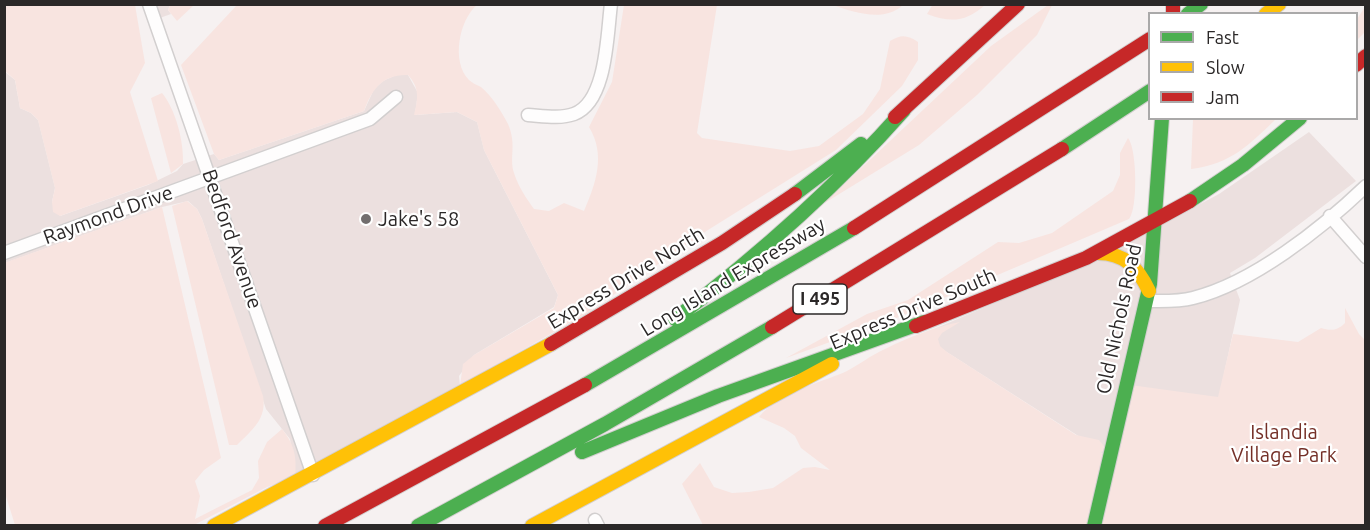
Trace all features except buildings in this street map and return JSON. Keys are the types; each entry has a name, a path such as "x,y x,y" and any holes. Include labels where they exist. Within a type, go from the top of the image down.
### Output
{"main road":[{"name":"Express Drive North","path":"214,525 314,475 519,364 740,232 802,191 904,110 1018,4"},
{"name":"Long Island Expressway","path":"325,525 630,361 903,197 1148,40"},
{"name":"I 495","path":"418,525 674,384 872,268 1148,93"},
{"path":"630,361 660,331 720,285 870,150 904,110"},
{"name":"Old Nichols Road","path":"1094,525 1148,296 1156,222 1162,120"},
{"name":"Express Drive South","path":"532,525 783,388 924,322 1053,273 1156,222 1195,200 1238,170 1298,120"},
{"path":"1094,253 1115,253 1127,258 1138,270 1148,296"},
{"path":"481,492 522,482 618,435 670,414 880,336 924,322"}],"street":[{"name":"Bedford Avenue","path":"149,4 314,475"},
{"path":"528,115 556,117 575,114 588,106 596,94 602,70 612,4"},
{"name":"Raymond Drive","path":"4,253 370,119 396,97"},
{"path":"1148,296 1192,299 1227,286 1274,258 1330,216 1365,186"},
{"path":"1330,216 1365,257"}],"shaded area":[{"path":"152,5 170,5 168,10 171,14 157,19"},
{"path":"4,71 15,80 20,108 31,113 38,120 55,188 52,202 60,216 148,185 177,171 183,164 214,154 219,160 364,111 374,89 383,81 396,75 408,75 418,93 415,115 457,112 477,122 484,150 558,295 554,307 474,355 459,376 460,386 295,478 290,439 266,409 202,219 197,209 188,201 162,207 5,263"},
{"path":"1309,132 1356,181 1255,258 1230,273 1240,300 1219,397 1107,454 1058,444 1080,437 920,335 1093,261 1219,194"}],"green space":[{"path":"170,4 194,5 177,21 168,10"},
{"path":"903,4 887,14 878,15 859,13 832,5"},
{"path":"933,4 985,5 965,18 951,20 927,14"},
{"path":"4,5 135,5 145,63 130,92 158,181 60,216 53,212 52,202 55,188 38,120 31,113 20,108 15,80 5,71"},
{"path":"237,5 477,5 462,31 459,52 463,72 469,80 489,95 508,124 512,138 513,167 522,192 534,209 549,211 564,203 584,211 592,190 598,158 597,148 589,127 612,82 624,5 717,5 697,133 702,138 790,151 819,146 863,114 880,89 890,41 904,36 918,42 918,60 902,86 836,150 708,230 587,313 460,386 463,364 474,355 554,308 558,295 484,150 477,122 457,112 414,115 417,99 415,84 408,75 399,75 380,84 364,111 219,160 214,154 181,65"},
{"path":"1048,5 1052,5 1037,35 977,95 919,145 823,204 991,46"},
{"path":"1365,7 1365,32 1358,39 1358,18"},
{"path":"162,93 175,117 182,146 183,164 171,173 151,98"},
{"path":"1193,120 1275,120 1248,145 1228,158 1191,169"},
{"path":"1128,138 1135,165 1134,204 1129,219 899,317 786,358 867,314 908,300 998,242 1019,243 1052,233 1113,191 1120,175 1120,153"},
{"path":"187,201 197,209 202,219 263,396 263,411 257,424 237,445 229,445 172,206"},
{"path":"162,207 221,458 204,470 195,481 200,496 195,519 252,490 259,478 258,461 267,442 282,429 294,452 295,478 267,487 194,525 15,525 4,490 4,263"},
{"name":"Islandia Village Park","path":"1345,308 1359,334 1365,340 1365,525 703,525 682,484 700,463 714,487 732,493 773,488 803,468 815,467 830,470 801,448 795,436 784,428 759,417 767,408 788,395 845,372 903,340 951,324 960,322 942,333 938,339 940,346 947,352 1076,435 1099,440 1106,449 1100,453 1107,454 1123,384 1218,397 1233,334 1298,342 1321,328 1334,330 1342,326 1345,323"}],"traffic: fast":[{"path":"1191,12 1201,4"},
{"path":"1062,149 1148,92"},
{"path":"675,319 795,220 851,167 904,110"},
{"path":"1094,526 1150,284 1162,120"},
{"path":"1190,201 1243,165 1298,120"},
{"path":"795,194 861,144"},
{"path":"585,385 854,228"},
{"path":"582,452 718,396 924,322"},
{"path":"418,526 605,424 772,327"}],"traffic: slow":[{"path":"1269,12 1279,4"},
{"path":"1098,253 1116,256 1130,263 1149,291"},
{"path":"214,526 551,344"},
{"path":"532,526 832,364"}],"traffic: jam":[{"path":"895,117 1018,4"},
{"path":"1173,4 1173,12"},
{"path":"854,228 1148,40"},
{"path":"1358,63 1366,56"},
{"path":"772,327 1062,149"},
{"path":"551,344 722,243 795,194"},
{"path":"916,326 1086,258 1190,201"},
{"path":"325,526 585,385"}],"place":[{"name":"Jake's 58","path":"366,219"}]}
